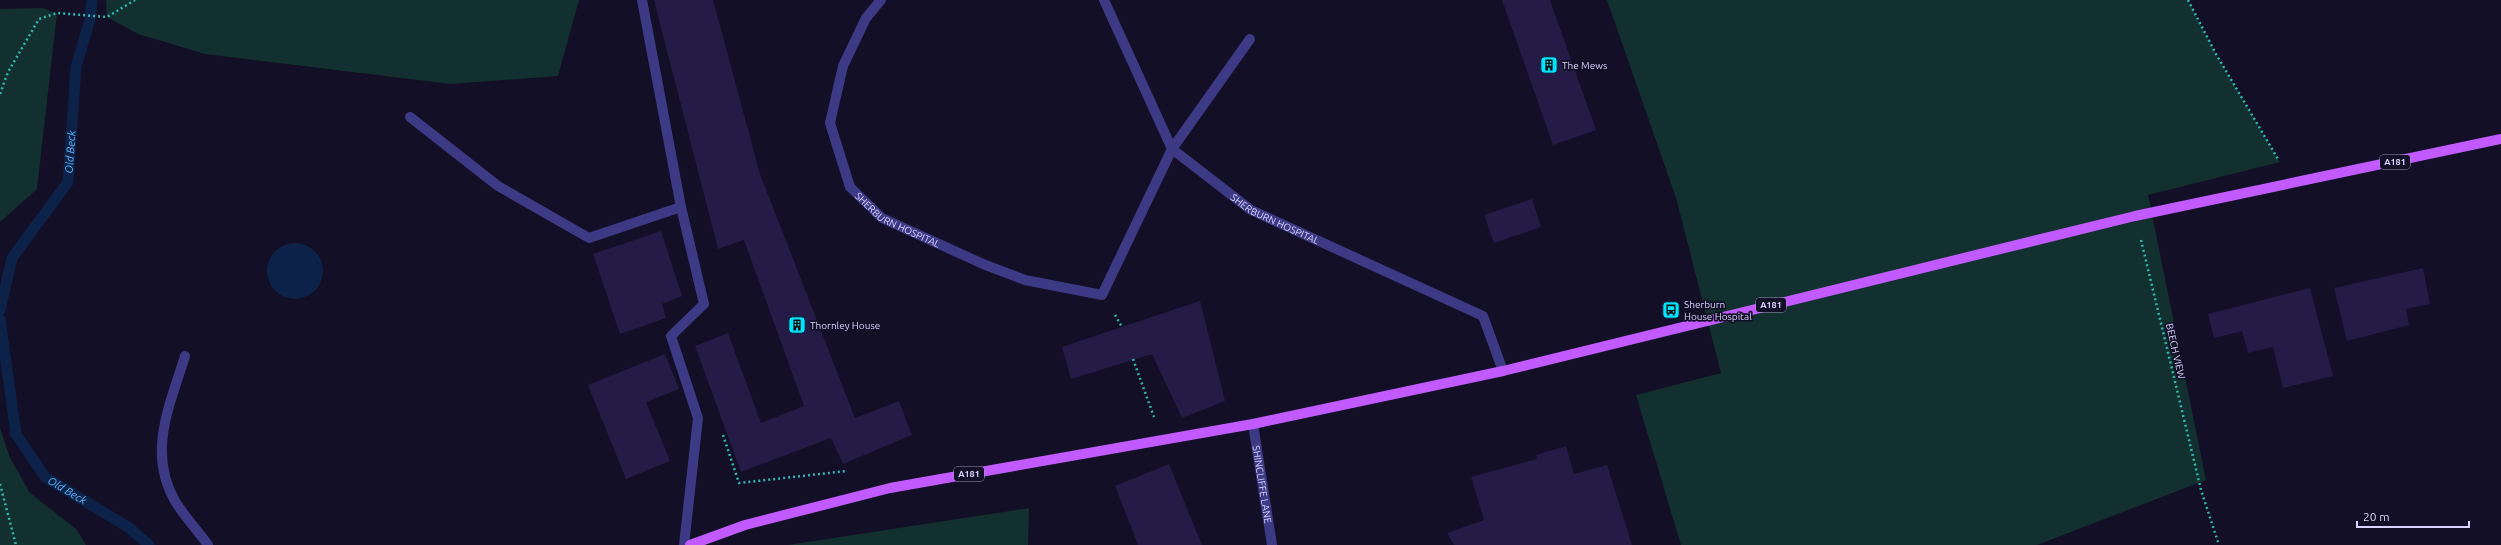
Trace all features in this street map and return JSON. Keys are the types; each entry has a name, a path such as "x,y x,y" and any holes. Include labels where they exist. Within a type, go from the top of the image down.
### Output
{"main road":[{"name":"A181","path":"690,545 745,525 890,488 1253,424 1503,371 2135,216 2501,139"}],"street":[{"path":"642,0 681,207 704,304 671,336 698,418 684,545"},
{"name":"SHERBURN HOSPITAL","path":"881,0 866,18 843,66 830,123 850,187 882,218 983,264 1025,280 1102,295 1172,149"},
{"name":"SHERBURN HOSPITAL","path":"1104,0 1172,149 1251,210 1483,316 1503,371"},
{"path":"1172,149 1250,39"},
{"path":"410,117 498,186 589,238 681,207"},
{"path":"185,356 161,437 162,465 175,501 208,545"},
{"name":"SHINCLIFFE LANE","path":"1253,424 1272,545"}],"path":[{"path":"0,94 8,72 38,19 58,13 107,17 135,0"},
{"path":"2188,0 2216,54 2280,162 2288,185"},
{"name":"BEECH VIEW","path":"2135,216 2201,490 2219,545"},
{"path":"1133,359 1162,440"},
{"path":"698,418 720,426 738,483 852,470"},
{"path":"0,484 16,545"}],"green space":[{"path":"106,0 579,0 558,76 451,84 205,54 138,34 107,17"},
{"path":"1607,0 2188,0 2216,54 2280,162 2148,195 2206,480 2037,545 1681,545 1636,395 1721,373 1676,198"},
{"path":"42,8 57,13 37,189 0,222 0,9"},
{"path":"0,428 10,458 30,493 76,529 86,545 0,545"},
{"path":"1029,508 1028,545 788,545"}],"water":[{"path":"295,243 306,245 315,251 321,260 323,271 321,282 315,291 306,297 295,299 284,297 275,291 269,282 267,271 269,260 275,251 284,245"}],"building":[{"name":"Thornley House","path":"654,0 713,0 760,174 855,418 899,401 912,435 843,464 831,438 741,472 695,346 728,333 761,423 804,406 744,240 718,249"},
{"name":"The Mews","path":"1502,0 1550,0 1596,130 1553,145"},
{"path":"1532,199 1541,227 1494,243 1484,215"},
{"path":"661,231 682,296 662,304 666,318 620,334 593,254"},
{"path":"2423,268 2430,304 2406,309 2409,325 2347,341 2334,288"},
{"path":"2310,288 2333,376 2283,388 2273,347 2248,353 2242,331 2214,338 2208,314"},
{"path":"1200,301 1225,401 1182,418 1152,354 1071,379 1062,347"},
{"path":"665,354 679,389 646,402 670,461 626,479 588,385"},
{"path":"1566,446 1574,474 1607,465 1632,545 1454,545 1447,533 1484,520 1471,477 1537,459 1536,455"},
{"path":"1169,464 1202,545 1138,545 1115,486"}],"waterway":[{"name":"Old Beck","path":"0,310 12,258 68,182 76,67 90,19 92,0"},
{"name":"Old Beck","path":"0,319 16,434 45,477 128,527 149,545"}],"place":[{"name":"The Mews","path":"1549,65"},
{"name":"Sherburn House Hospital","path":"1671,310"},
{"name":"Thornley House","path":"797,325"}]}
